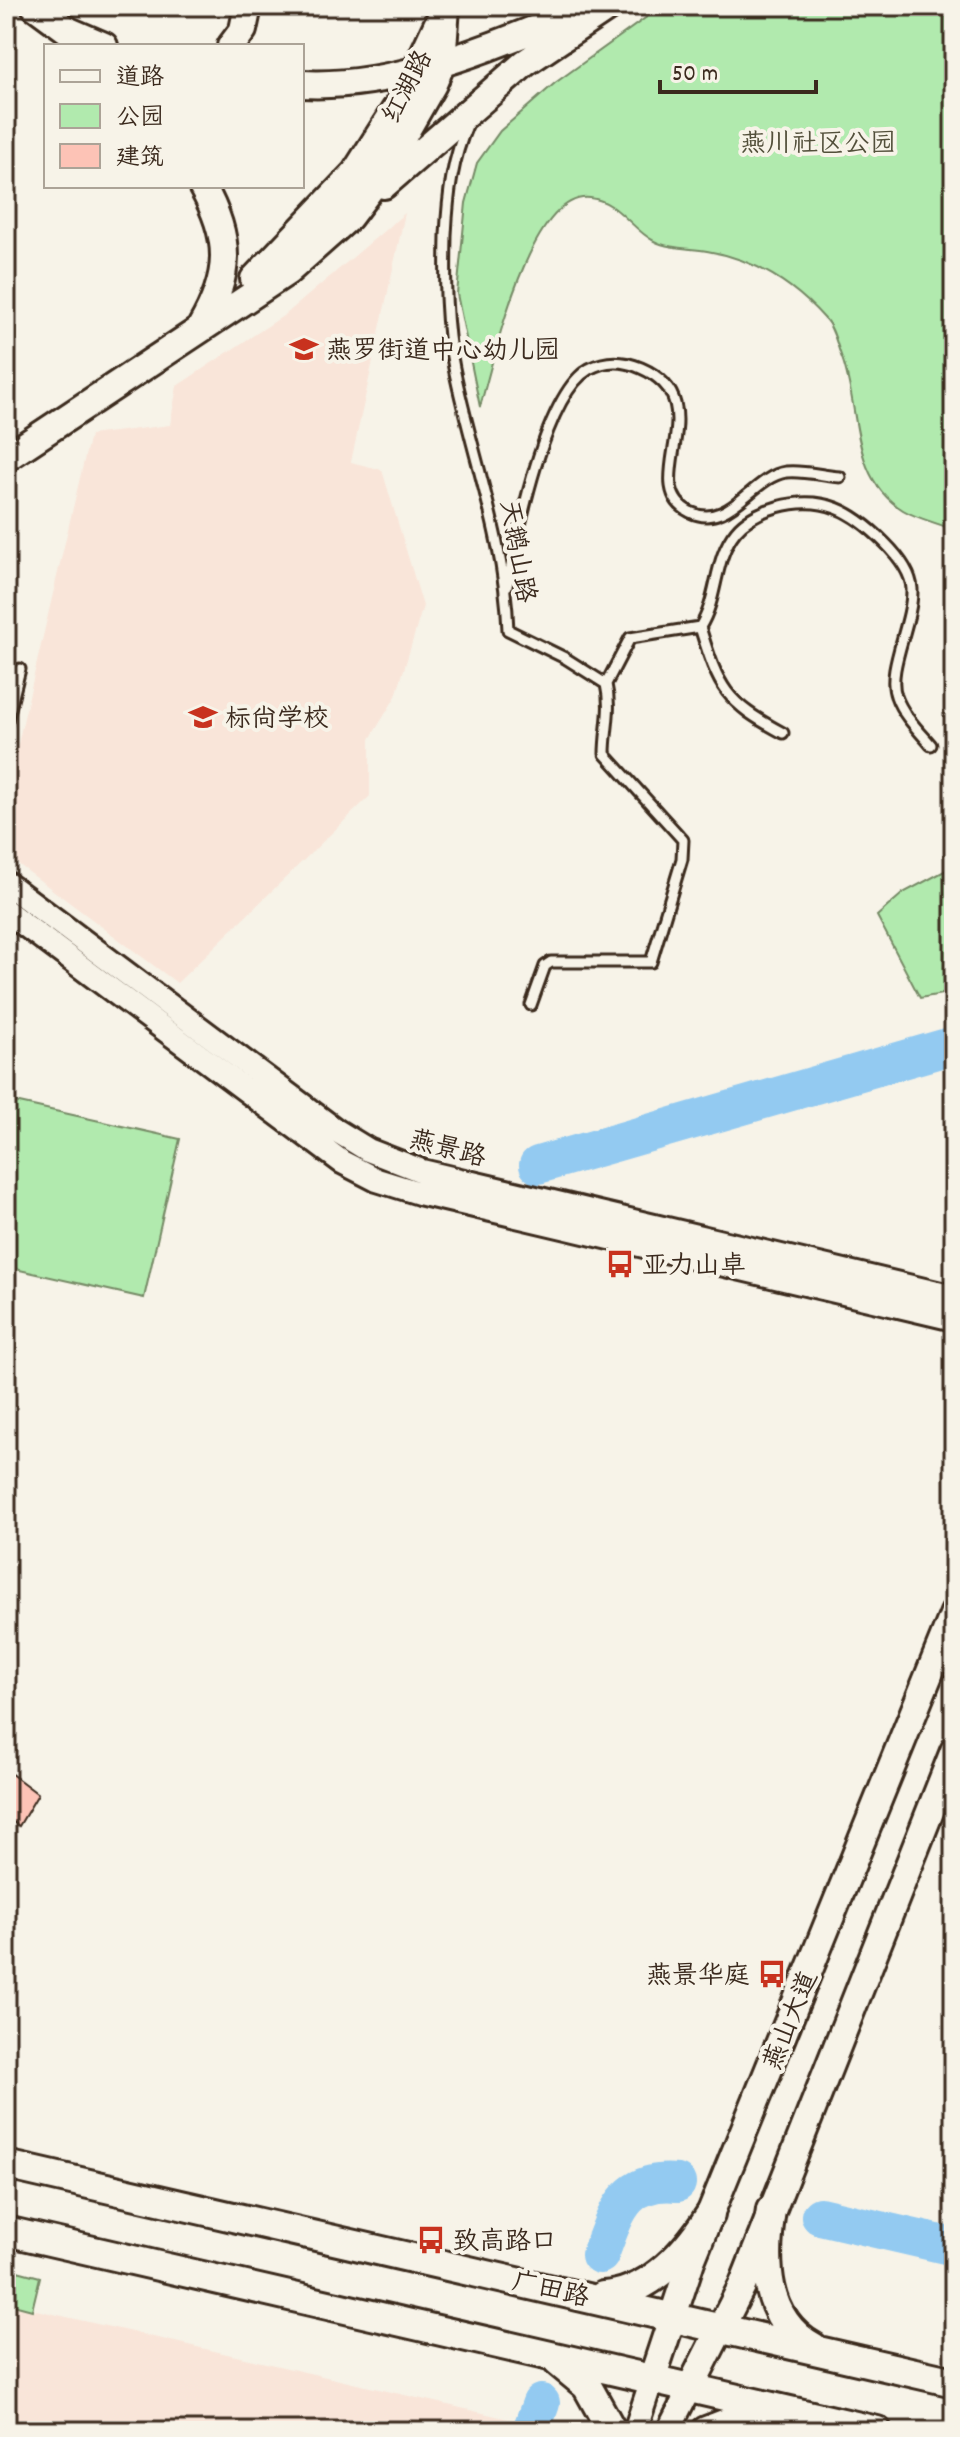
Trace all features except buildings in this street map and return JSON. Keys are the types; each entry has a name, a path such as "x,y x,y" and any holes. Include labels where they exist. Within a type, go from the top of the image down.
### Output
{"main road":[{"path":"35,6 79,38"},
{"path":"232,44 243,30 248,6"},
{"path":"427,6 448,6"},
{"name":"红湖路","path":"6,458 287,272 349,217 380,176 442,63 448,6"},
{"name":"红湖路","path":"197,333 333,200 390,120 448,6"},
{"path":"304,84 351,82 415,72 594,6"},
{"path":"349,217 525,63 610,6"},
{"path":"197,333 217,299 225,260 219,223 203,188"},
{"name":"燕山大道","path":"652,2379 710,2215 954,1613"},
{"name":"燕山大道","path":"690,2388 743,2284 954,1751"},
{"name":"广田路","path":"6,2165 954,2382"},
{"path":"771,2210 767,2266 775,2304 793,2332 821,2351"},
{"path":"582,2295 619,2295 643,2284 680,2254 710,2215"},
{"path":"6,2231 877,2431"},
{"path":"531,2351 558,2362 579,2377 595,2397 612,2431"},
{"path":"706,2431 753,2417 825,2419"}],"street":[{"name":"燕景路","path":"6,883 337,1131 385,1158 422,1171 954,1297"},
{"name":"燕景路","path":"6,911 342,1162 377,1180 419,1193 954,1319"},
{"name":"燕山大道","path":"635,2431 652,2379"},
{"name":"燕山大道","path":"668,2431 690,2388"}],"lane":[{"name":"天鹅山路","path":"475,105 454,154 444,293 454,368 490,507 507,589 508,630 565,658 606,684"},
{"path":"507,589 518,530 556,409 581,374 604,361 630,363 655,374 676,396 678,423 671,471 674,495 688,511 708,517 726,511 785,472 840,477"},
{"path":"531,1005 545,966 551,962 651,962 682,859 683,840 605,754 605,732 612,709 606,684 630,638 700,627 708,614 723,550 738,529 762,511 801,501 835,506 870,528 899,557 912,587 908,630 892,677 896,696 931,745"},
{"path":"700,627 722,688 743,711 783,733"},
{"path":"6,725 20,669"}],"shaded area":[{"name":"标尚学校","path":"405,213 351,462 382,470 423,606 396,696 370,739 370,796 177,983 6,855 6,795 90,435 170,425 177,386 286,314"},
{"path":"6,2303 513,2420 513,2431 6,2431"}],"green space":[{"name":"燕川社区公园","path":"674,6 954,6 954,530 903,510 873,480 859,441 848,378 835,337 813,306 772,274 741,260 654,241 600,200 590,198 568,203 549,222 532,249 504,320 480,407 457,294 466,203 477,163 500,131 555,83 651,14"},
{"path":"954,866 954,992 920,998 877,916 903,893"},
{"path":"6,1100 180,1139 144,1298 6,1267"},
{"path":"6,2268 40,2277 32,2310 6,2303"}],"waterway":[{"path":"538,1165 954,1045"},
{"path":"600,2255 617,2212 625,2201 645,2186 677,2183"},
{"path":"820,2216 954,2247"},
{"path":"531,2431 541,2403"}],"place":[{"name":"燕罗街道中心幼儿园","path":"304,349"},
{"name":"标尚学校","path":"203,717"},
{"name":"亚力山卓","path":"620,1264"},
{"name":"燕景华庭","path":"772,1974"},
{"name":"致高路口","path":"431,2240"}]}
